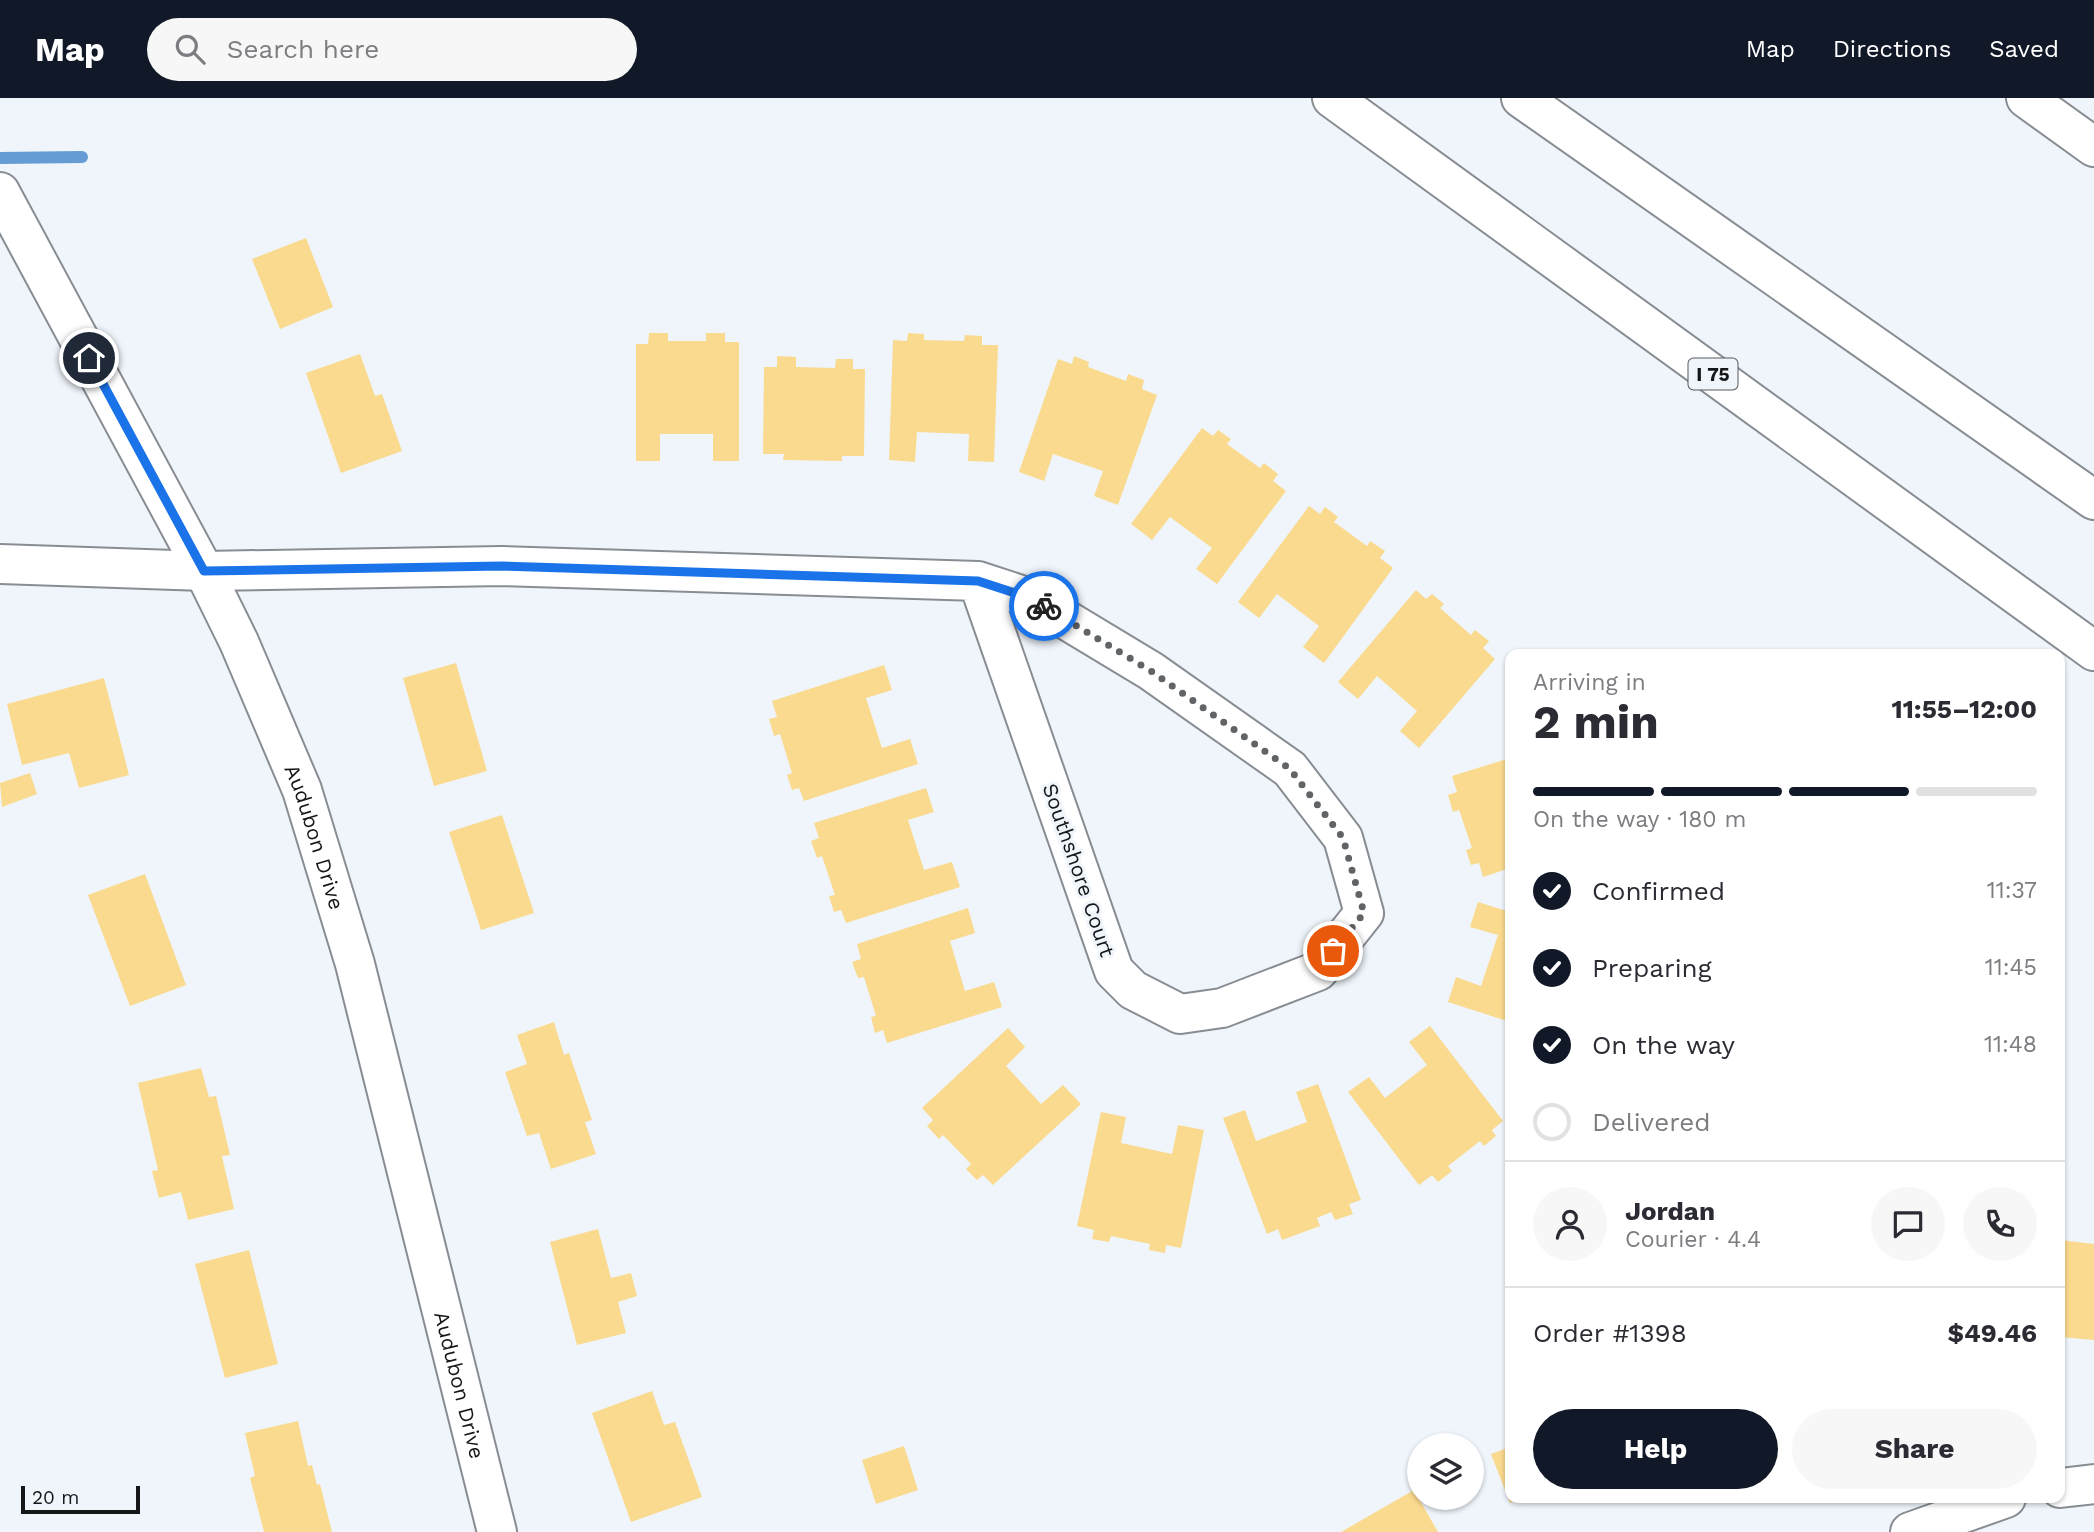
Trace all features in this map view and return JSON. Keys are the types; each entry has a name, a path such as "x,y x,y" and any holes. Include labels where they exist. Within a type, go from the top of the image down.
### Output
{"main road":[{"name":"I 75","path":"1332,98 2094,651"},
{"path":"1521,98 2094,500"},
{"path":"2026,98 2094,146"},
{"name":"Audubon Drive","path":"0,192 204,571 239,642 302,790 351,950 497,1532"},
{"name":"Southshore Court","path":"0,564 204,571 502,566 978,581 1041,604 1151,671 1290,769 1343,838 1364,913 1318,971 1222,1009 1180,1014 1133,990 1114,971 978,581"},
{"path":"2065,1487 2094,1484"},
{"path":"1910,1532 1992,1503"}],"building":[{"path":"306,238 333,307 280,329 252,259"},
{"path":"649,333 668,333 668,341 706,341 706,333 725,333 725,342 739,342 739,461 713,461 713,434 660,434 660,461 636,461 636,344 648,344"},
{"path":"908,333 924,334 924,340 964,341 965,335 982,336 982,345 998,345 994,462 968,461 969,434 917,432 915,462 889,460 893,340 907,341"},
{"path":"360,354 375,396 382,394 402,451 341,473 306,373"},
{"path":"777,356 796,357 796,367 835,368 836,359 853,359 853,369 865,369 864,456 842,456 842,461 783,460 784,454 763,454 764,367 777,367"},
{"path":"1074,356 1089,362 1088,367 1126,381 1128,374 1144,380 1142,389 1157,395 1118,505 1094,496 1103,471 1053,454 1044,481 1019,472 1058,359 1072,364"},
{"path":"1202,428 1213,436 1218,430 1231,439 1227,444 1260,468 1264,463 1278,474 1273,481 1286,491 1217,584 1196,569 1212,548 1170,517 1152,540 1131,524"},
{"path":"1309,506 1320,514 1325,507 1338,517 1334,522 1367,546 1370,541 1385,551 1380,558 1393,568 1324,663 1303,647 1319,626 1277,594 1259,618 1238,602"},
{"path":"1416,590 1426,599 1432,594 1444,604 1440,608 1471,635 1475,630 1489,641 1483,648 1495,659 1419,748 1400,731 1417,711 1377,676 1358,699 1338,682"},
{"path":"456,663 487,771 434,786 403,678"},
{"path":"884,665 892,690 866,698 882,748 910,739 918,764 804,801 799,788 792,790 787,775 792,773 780,734 774,736 769,719 777,717 772,701"},
{"path":"104,678 129,775 79,788 69,753 22,765 7,704"},
{"path":"1505,760 1505,870 1483,877 1479,863 1471,865 1466,850 1472,848 1459,810 1453,812 1448,795 1457,792 1452,776"},
{"path":"30,773 37,794 2,807 0,783"},
{"path":"926,788 934,812 908,820 924,870 952,862 960,887 846,923 841,910 834,912 829,896 835,895 822,856 817,858 811,841 819,838 814,823"},
{"path":"502,815 534,913 481,930 449,832"},
{"path":"145,874 186,985 130,1006 88,895"},
{"path":"1478,902 1505,910 1505,1020 1448,1002 1456,977 1481,986 1498,935 1470,927"},
{"path":"968,908 975,933 950,941 965,991 994,982 1002,1007 887,1043 883,1030 875,1033 871,1017 876,1016 864,977 858,978 852,962 861,959 857,944"},
{"path":"554,1022 564,1055 569,1053 592,1120 585,1122 596,1154 551,1169 539,1133 527,1136 505,1072 527,1064 517,1035"},
{"path":"1430,1026 1503,1121 1492,1130 1496,1136 1484,1146 1480,1141 1448,1166 1452,1171 1438,1182 1432,1175 1419,1185 1348,1092 1369,1077 1385,1098 1427,1065 1409,1042"},
{"path":"1008,1028 1025,1047 1006,1066 1041,1104 1063,1085 1081,1104 993,1185 983,1175 977,1180 966,1169 971,1164 943,1135 939,1139 927,1126 933,1120 922,1108"},
{"path":"201,1068 209,1097 216,1096 230,1155 222,1156 234,1209 188,1220 181,1192 159,1198 152,1171 158,1170 138,1083"},
{"path":"1318,1084 1361,1200 1349,1204 1353,1214 1335,1220 1331,1212 1317,1218 1320,1226 1282,1240 1278,1229 1267,1234 1223,1118 1245,1110 1256,1141 1307,1122 1296,1092"},
{"path":"1101,1112 1126,1117 1121,1143 1172,1154 1178,1125 1204,1130 1181,1248 1166,1245 1165,1253 1149,1250 1150,1244 1111,1236 1109,1242 1092,1239 1094,1230 1077,1226"},
{"path":"598,1229 611,1278 631,1273 637,1296 618,1302 626,1333 577,1345 550,1242"},
{"path":"2065,1241 2094,1244 2094,1340 2065,1337"},
{"path":"249,1250 278,1364 225,1378 195,1264"},
{"path":"652,1391 664,1425 675,1422 702,1497 631,1522 592,1413"},
{"path":"298,1421 308,1466 312,1465 317,1485 320,1484 332,1532 264,1532 250,1478 255,1476 245,1433"},
{"path":"904,1446 918,1490 876,1504 862,1460"},
{"path":"1505,1449 1505,1490 1491,1454"},
{"path":"1407,1494 1407,1510 1425,1510 1438,1532 1341,1532"}],"waterway":[{"path":"0,158 82,157"}],"way so far":[{"path":"1044,606 1151,671 1290,769 1343,838 1364,913 1333,951"}],"route":[{"path":"89,358 204,571 502,566 978,581 1030,598 1044,606"}]}
